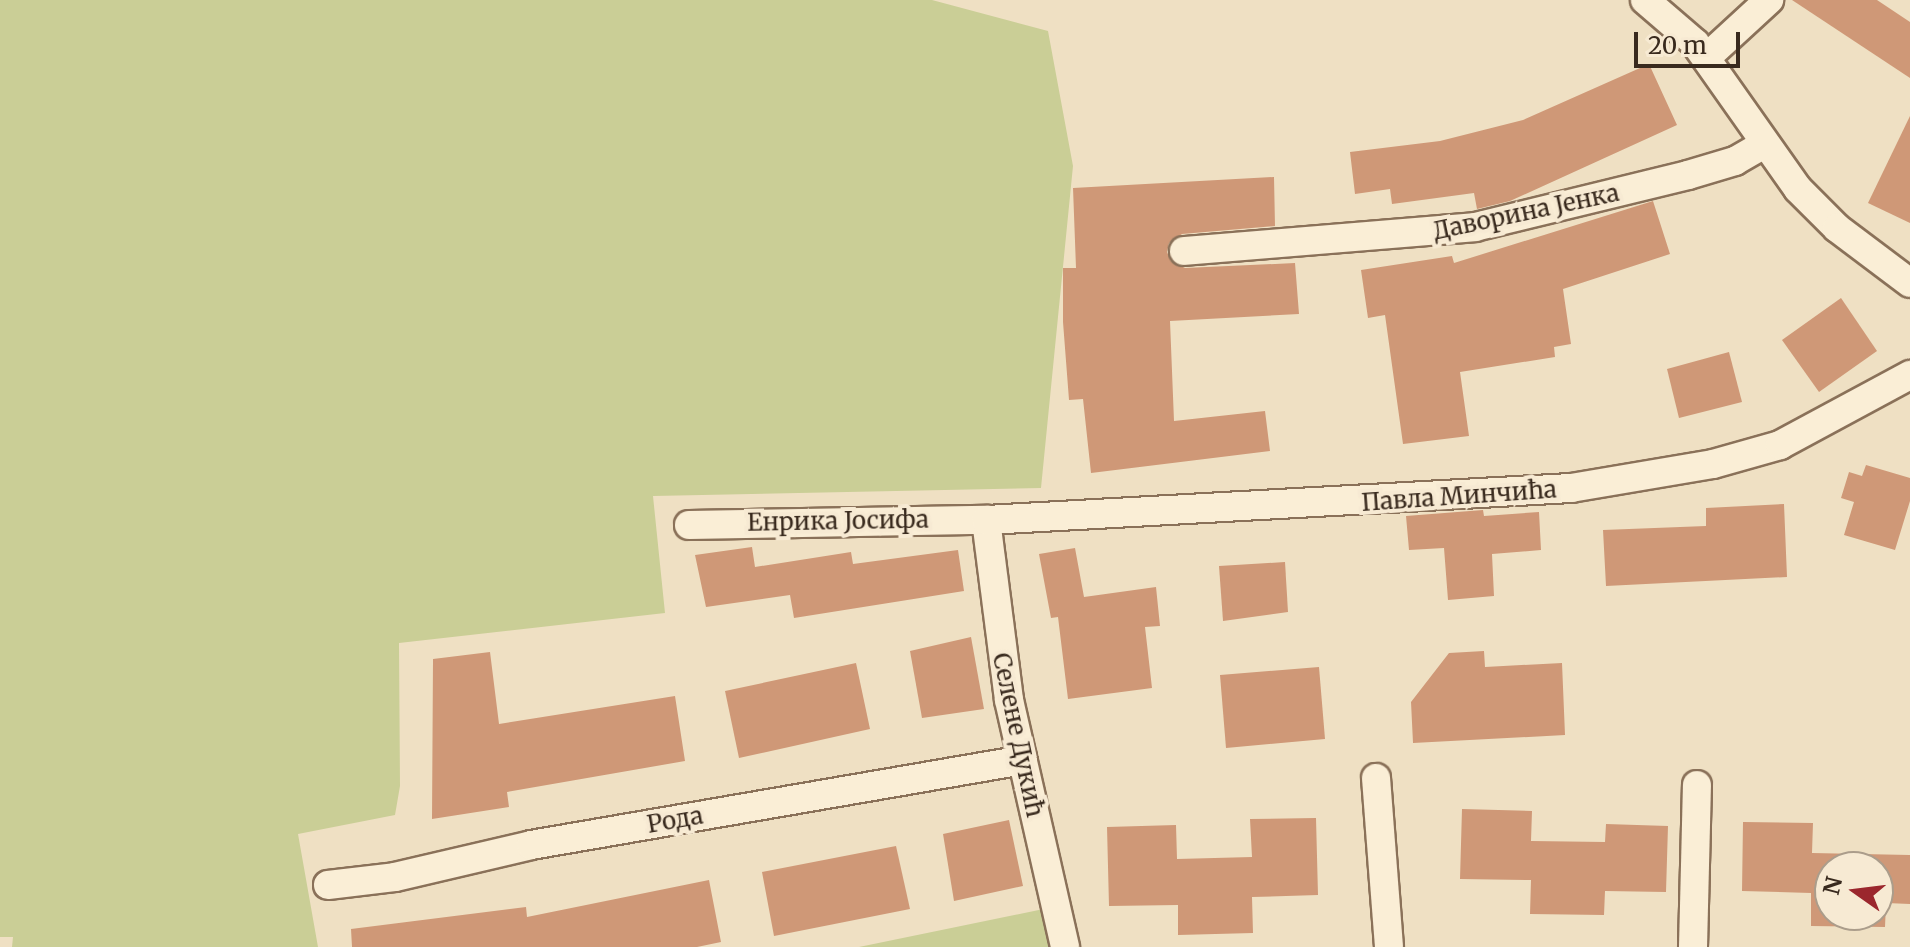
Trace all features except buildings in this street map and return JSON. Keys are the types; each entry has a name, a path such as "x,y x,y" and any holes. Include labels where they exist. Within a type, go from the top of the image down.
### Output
{"street":[{"path":"1645,0 1706,58 1764,144 1837,228 1910,283"},
{"path":"1706,58 1769,0"},
{"name":"Даворина Јенка","path":"1184,251 1475,227 1735,161 1764,144"},
{"name":"Павла Минчића","path":"986,520 1455,497 1656,476 1780,445 1910,375"},
{"name":"Енрика Јосифа","path":"689,525 986,520"},
{"name":"Селене Дукић","path":"986,520 996,621 1065,947"},
{"name":"Рода","path":"328,885 395,877 531,845 1023,760"},
{"path":"1376,778 1389,947"},
{"path":"1693,947 1697,785"}],"green space":[{"path":"0,0 932,0 1048,31 1073,166 1041,488 653,496 665,613 399,643 400,786 395,815 298,834 318,947 12,947 13,937 0,937"},
{"path":"1058,906 1066,947 859,947"}]}
